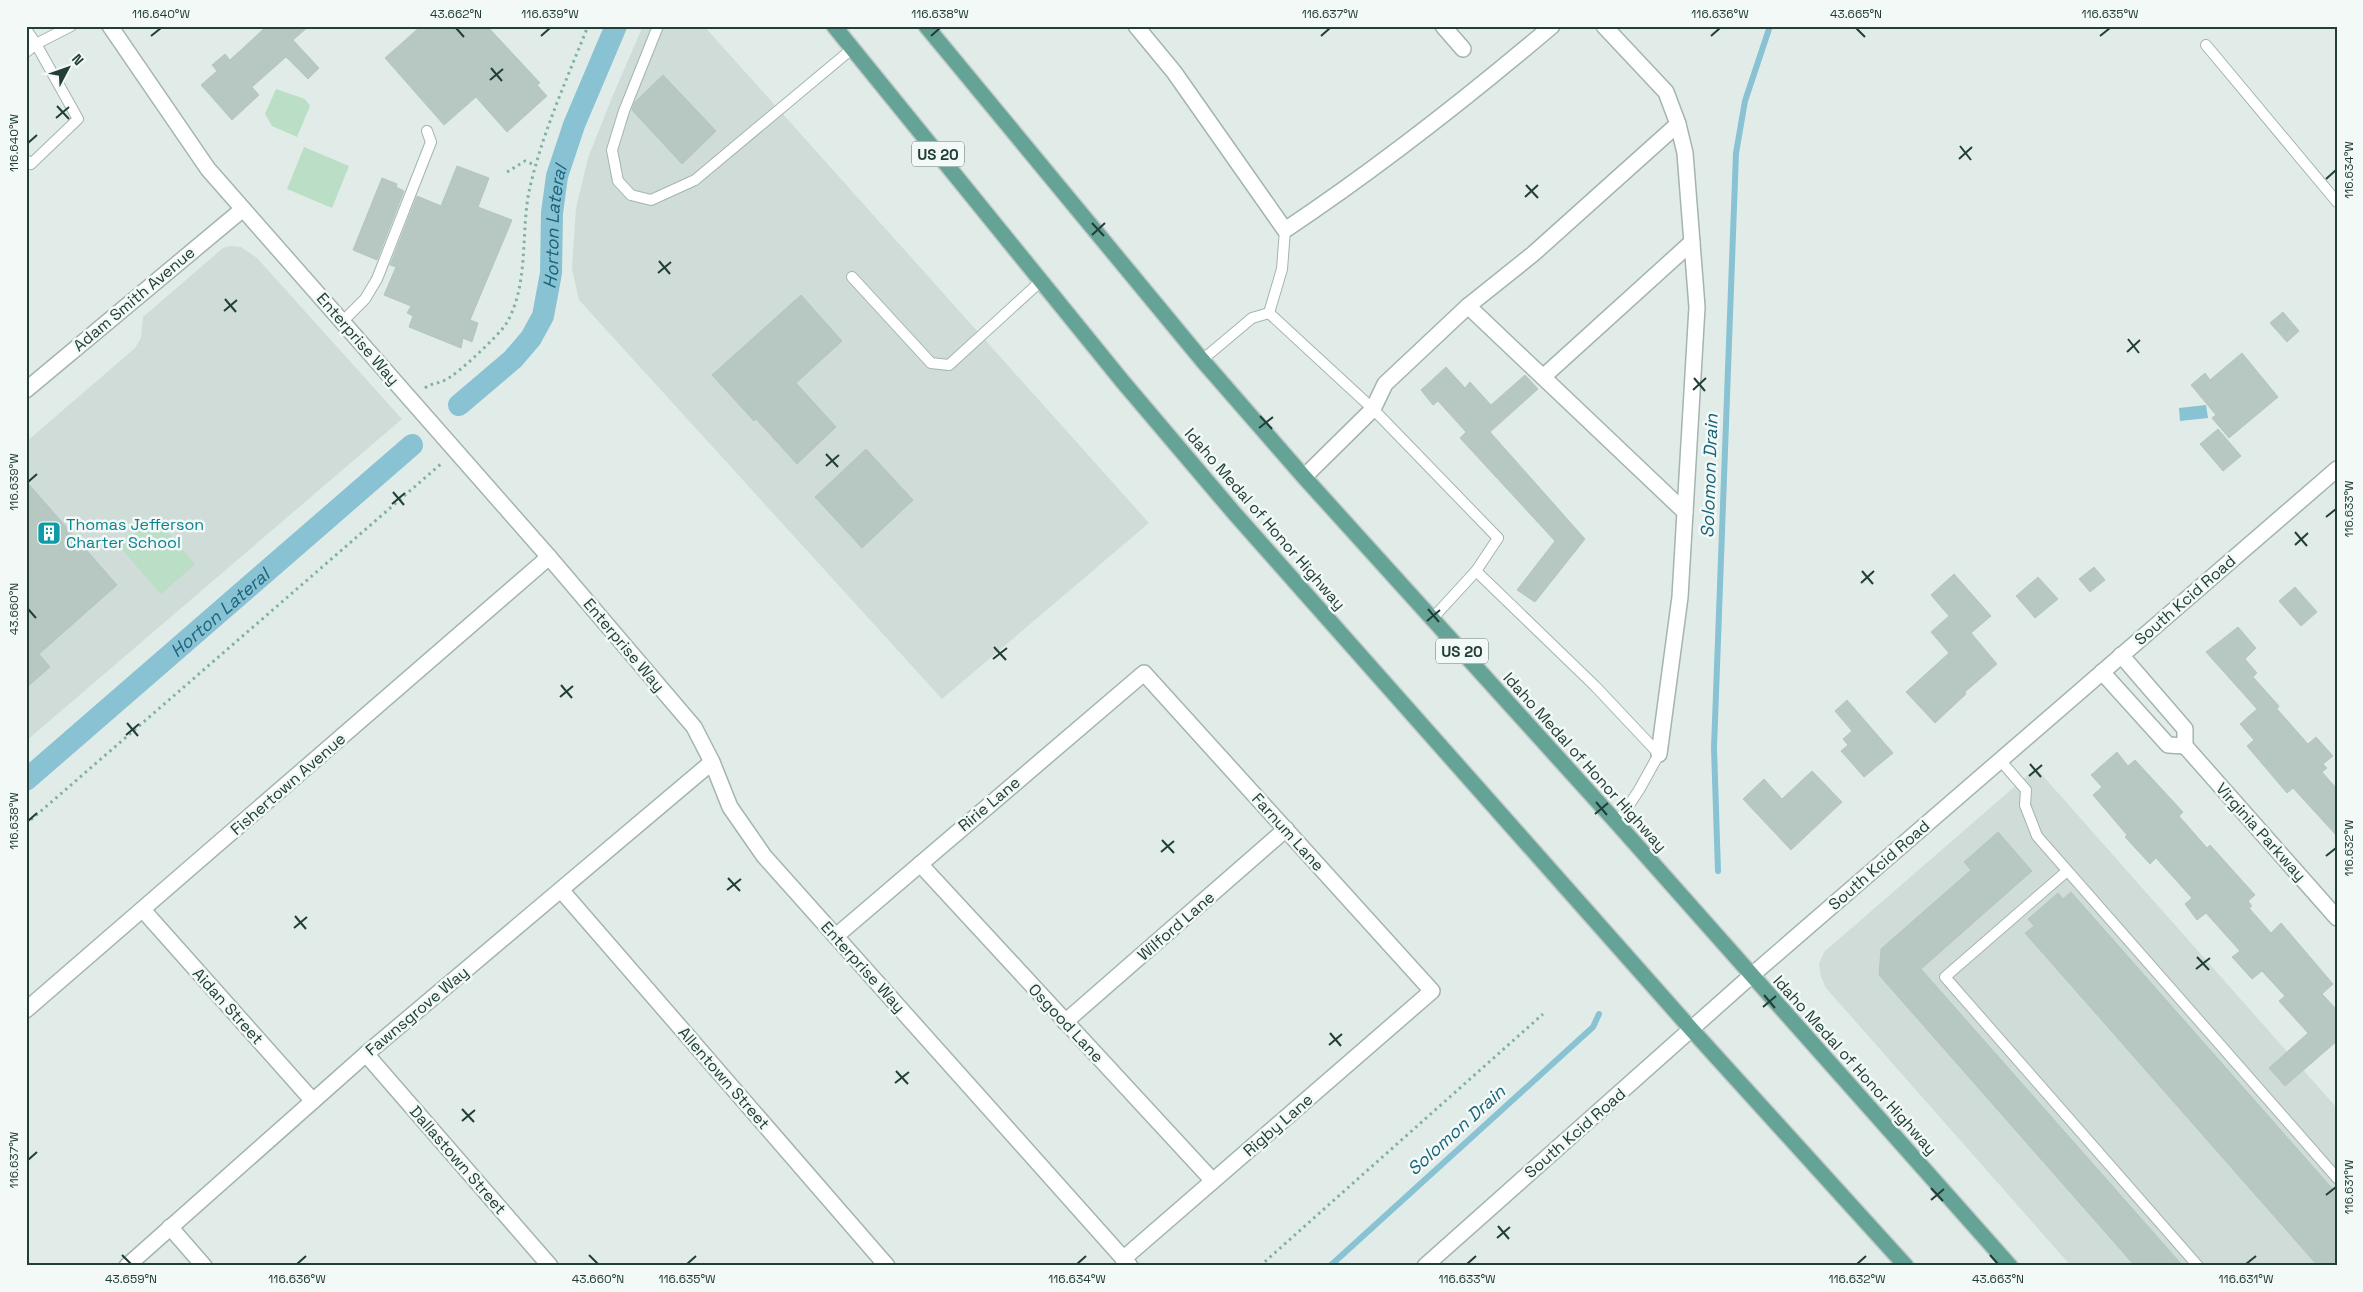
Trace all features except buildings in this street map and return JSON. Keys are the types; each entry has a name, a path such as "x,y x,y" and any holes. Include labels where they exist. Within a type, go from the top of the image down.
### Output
{"main road":[{"name":"Idaho Medal of Honor Highway","path":"834,26 1123,382 1235,514 1692,1030 1906,1266"},
{"name":"Idaho Medal of Honor Highway","path":"926,26 1202,360 1304,477 1617,823 2010,1266"}],"street":[{"name":"Enterprise Way","path":"110,26 208,170 549,557 694,727 712,762 730,807 764,856 1126,1262"},
{"path":"1136,26 1174,72 1285,230 1325,203 1499,71 1552,26"},
{"path":"1443,26 1463,49"},
{"path":"1604,26 1666,92 1678,124 1685,153 1697,308 1680,597 1659,754"},
{"path":"1304,477 1373,409 1385,384 1468,306 1533,254 1678,124"},
{"name":"Adam Smith Avenue","path":"26,390 243,209"},
{"path":"1543,377 1692,242"},
{"path":"1468,306 1685,512"},
{"name":"South Kcid Road","path":"1425,1266 1752,975 2337,469"},
{"name":"Fishertown Avenue","path":"26,1010 549,557"},
{"name":"Virginia Parkway","path":"2121,655 2185,729 2185,746 2337,918"},
{"path":"2102,672 2168,745 2185,746"},
{"name":"Farnum Lane","path":"1144,673 1432,991"},
{"name":"Ririe Lane","path":"836,936 1144,673"},
{"name":"Fawnsgrove Way","path":"127,1266 366,1054 712,762"},
{"name":"Wilford Lane","path":"1065,1022 1286,830"},
{"name":"Osgood Lane","path":"920,864 1213,1181"},
{"name":"Allentown Street","path":"561,890 887,1266"},
{"name":"Aidan Street","path":"143,910 313,1101"},
{"name":"Rigby Lane","path":"1126,1262 1213,1181 1432,991"},
{"name":"Dallastown Street","path":"366,1054 550,1266"},
{"path":"170,1227 204,1266"}],"lane":[{"path":"26,52 36,44 70,26"},
{"path":"658,26 624,111 612,150 618,181 631,195 651,200 695,180 852,48"},
{"path":"26,29 78,118 31,164 26,160"},
{"path":"2206,46 2337,202"},
{"path":"342,322 365,299 378,279 431,142 427,131"},
{"path":"1269,313 1282,269 1285,230"},
{"path":"852,277 931,363 949,365 1041,281"},
{"path":"1202,360 1252,318 1269,313"},
{"path":"1269,313 1373,409 1498,538 1476,571 1432,618"},
{"path":"1476,571 1596,686 1659,754 1640,790 1617,823"},
{"path":"2000,760 2026,790 2025,805 2037,836 2337,1178"},
{"path":"2067,871 1945,977 2198,1266"}],"path":[{"path":"411,400 428,385 446,380 505,325 513,311 517,295 526,211 535,165 588,26"},
{"path":"507,172 525,161 535,165"},
{"path":"26,824 455,451"},
{"path":"1260,1266 1543,1014"}],"shaded area":[{"path":"643,26 704,26 1149,523 942,699 579,300 572,269 576,208 588,158"},
{"path":"230,246 241,247 257,258 402,419 26,741 26,442 135,348 141,338 143,317 223,248"},
{"path":"2036,768 2337,1108 2337,1266 2071,1266 1826,988 1821,977 1819,964 1824,952"}],"green space":[{"path":"276,89 305,99 310,106 297,137 272,126 265,114"},
{"path":"304,147 349,166 332,208 287,189"},
{"path":"154,517 195,564 161,594 120,547"}],"water":[{"path":"2206,405 2208,418 2180,421 2179,408"}],"waterway":[{"name":"Horton Lateral","path":"459,405 513,359 531,338 543,316 551,273 552,213 557,176 574,125 616,26"},
{"name":"Solomon Drain","path":"1718,871 1714,748 1736,153 1745,101 1770,26"},
{"name":"Horton Lateral","path":"26,780 412,445"},
{"name":"Solomon Drain","path":"1330,1266 1593,1027 1599,1014"}],"place":[{"name":"Thomas Jefferson Charter School","path":"49,533"}]}
